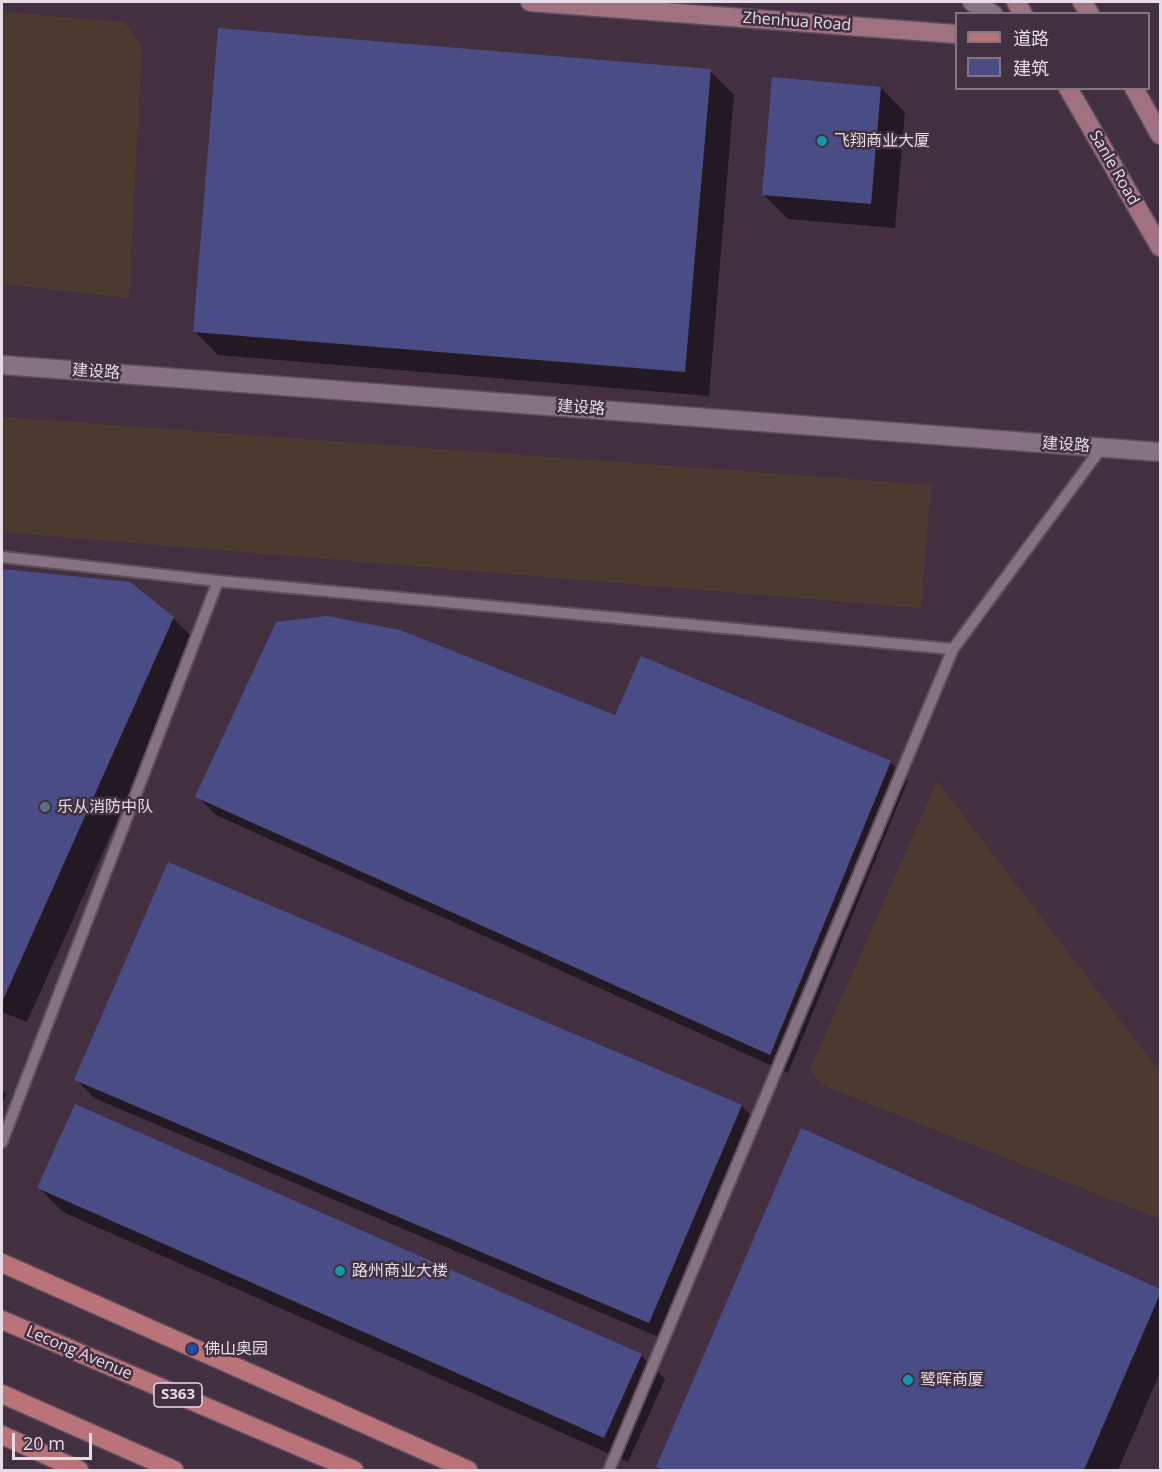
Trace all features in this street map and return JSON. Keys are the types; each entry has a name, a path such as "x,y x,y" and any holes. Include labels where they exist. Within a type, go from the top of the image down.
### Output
{"main road":[{"path":"2,1263 468,1470"},
{"name":"Lecong Avenue","path":"2,1320 354,1470"},
{"path":"2,1394 174,1470"},
{"path":"2,1436 79,1470"}],"street":[{"name":"Zhenhua Road","path":"530,2 955,34"},
{"path":"972,2 990,12"},
{"name":"Sanle Road","path":"1069,90 1161,247"},
{"path":"1135,90 1161,135"},
{"name":"建设路","path":"2,365 1161,452"}],"lane":[{"path":"609,1470 953,649 1102,447"},
{"path":"2,557 218,581 953,649"},
{"path":"2,1142 218,581"}],"shaded area":[{"path":"2,12 124,22 142,45 129,298 2,284"},
{"path":"2,417 931,485 921,608 2,532"},
{"path":"937,781 1160,1072 1160,1219 822,1085 810,1069"}],"building":[{"path":"218,28 711,69 685,372 193,332"},
{"name":"飞翔商业大厦","path":"772,77 881,87 871,204 762,195"},
{"name":"乐从消防中队","path":"2,569 130,582 174,617 2,1002"},
{"path":"327,616 400,630 615,715 641,656 891,761 770,1055 195,797 276,622"},
{"path":"168,862 742,1105 649,1323 74,1080"},
{"name":"路州商业大楼","path":"75,1104 642,1354 604,1438 37,1188"},
{"name":"鹭晖商厦","path":"801,1128 1160,1289 1160,1294 1084,1470 665,1470 656,1467"}],"place":[{"name":"飞翔商业大厦","path":"822,141"},
{"name":"乐从消防中队","path":"45,807"},
{"name":"路州商业大楼","path":"340,1271"},
{"name":"佛山奥园","path":"192,1349"},
{"name":"鹭晖商厦","path":"908,1380"}]}
